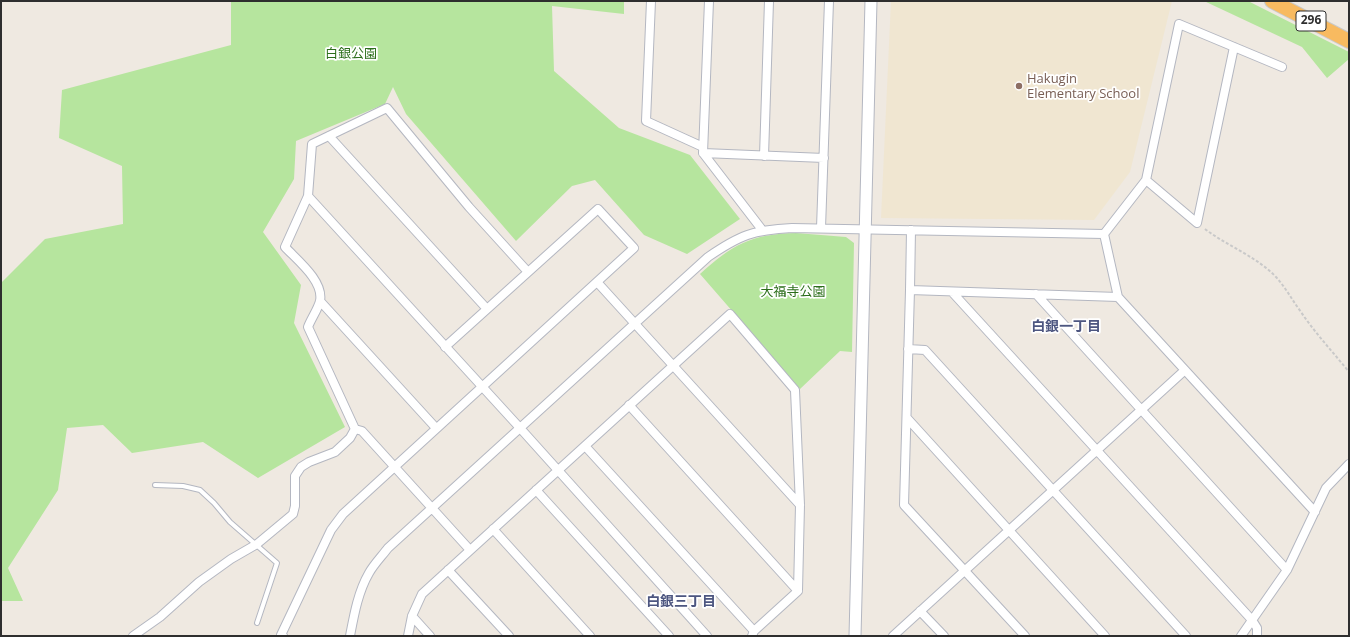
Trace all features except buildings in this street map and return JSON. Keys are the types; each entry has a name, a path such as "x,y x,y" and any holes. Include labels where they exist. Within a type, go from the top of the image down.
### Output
{"highway":[{"name":"296","path":"1272,1 1349,41"}],"street":[{"path":"651,1 646,121 703,150 764,156 824,158"},
{"path":"709,1 703,150 763,230"},
{"path":"764,156 770,1"},
{"path":"821,228 830,1"},
{"path":"855,636 871,1"},
{"path":"1104,234 1146,180 1179,24 1282,67"},
{"path":"1146,180 1197,223 1234,47"},
{"path":"470,550 362,431 355,429 308,326 320,301 318,284 285,247 308,196 312,144 387,108 469,207 528,272"},
{"path":"329,136 487,309"},
{"path":"308,196 707,636"},
{"path":"283,636 281,635 331,530 343,514 634,248 598,209 445,347"},
{"path":"350,636 357,603 369,572 388,548 708,257 735,240 763,230 792,228 1104,234"},
{"path":"911,230 904,504 1025,636"},
{"path":"1104,234 1118,297 1315,512"},
{"path":"597,282 800,505"},
{"path":"910,290 1118,297"},
{"path":"952,292 1252,620 1257,628 1257,636"},
{"path":"1036,294 1287,570"},
{"path":"320,301 436,428"},
{"path":"408,636 412,616 422,594 730,314 795,390 800,505 798,591 753,634 585,446"},
{"path":"908,349 925,350 1186,636"},
{"path":"893,636 1185,370"},
{"path":"629,405 798,591"},
{"path":"906,418 1105,636"},
{"path":"133,636 160,617 199,582 231,559 257,544 293,514 295,506 295,476 301,467 309,462 335,452 350,438 355,429"},
{"path":"1241,636 1287,570 1326,488 1349,464"},
{"path":"536,490 669,636"},
{"path":"493,529 590,636"},
{"path":"448,570 508,636"},
{"path":"920,611 944,636"},
{"path":"412,616 430,636"}],"lane":[{"path":"155,484 183,486 200,490 214,503 230,522 277,563 257,623"}],"path":[{"path":"1197,223 1214,236 1256,260 1276,277 1292,298 1300,312 1349,372"}],"shaded area":[{"name":"Hakugin Elementary School","path":"891,1 1172,1 1130,172 1094,220 881,218"}],"green space":[{"name":"白銀公園","path":"231,1 624,1 624,14 552,6 554,71 619,128 690,155 740,219 687,254 644,235 595,180 572,186 516,241 406,114 393,87 385,104 296,141 294,179 263,232 301,285 294,323 345,427 258,478 203,442 132,453 103,425 67,428 58,490 8,568 23,601 1,601 1,283 45,239 123,224 122,166 59,138 62,90 231,45"},
{"path":"1204,1 1248,1 1349,52 1349,59 1327,78 1302,47"},
{"name":"大福寺公園","path":"796,233 846,237 854,243 852,352 840,351 800,389 700,274 722,256 743,243 767,236"}],"place":[{"name":"Hakugin Elementary School","path":"1019,86"}],"district":[{"name":"白銀一丁目","path":"1066,327"},
{"name":"白銀三丁目","path":"681,602"}]}
